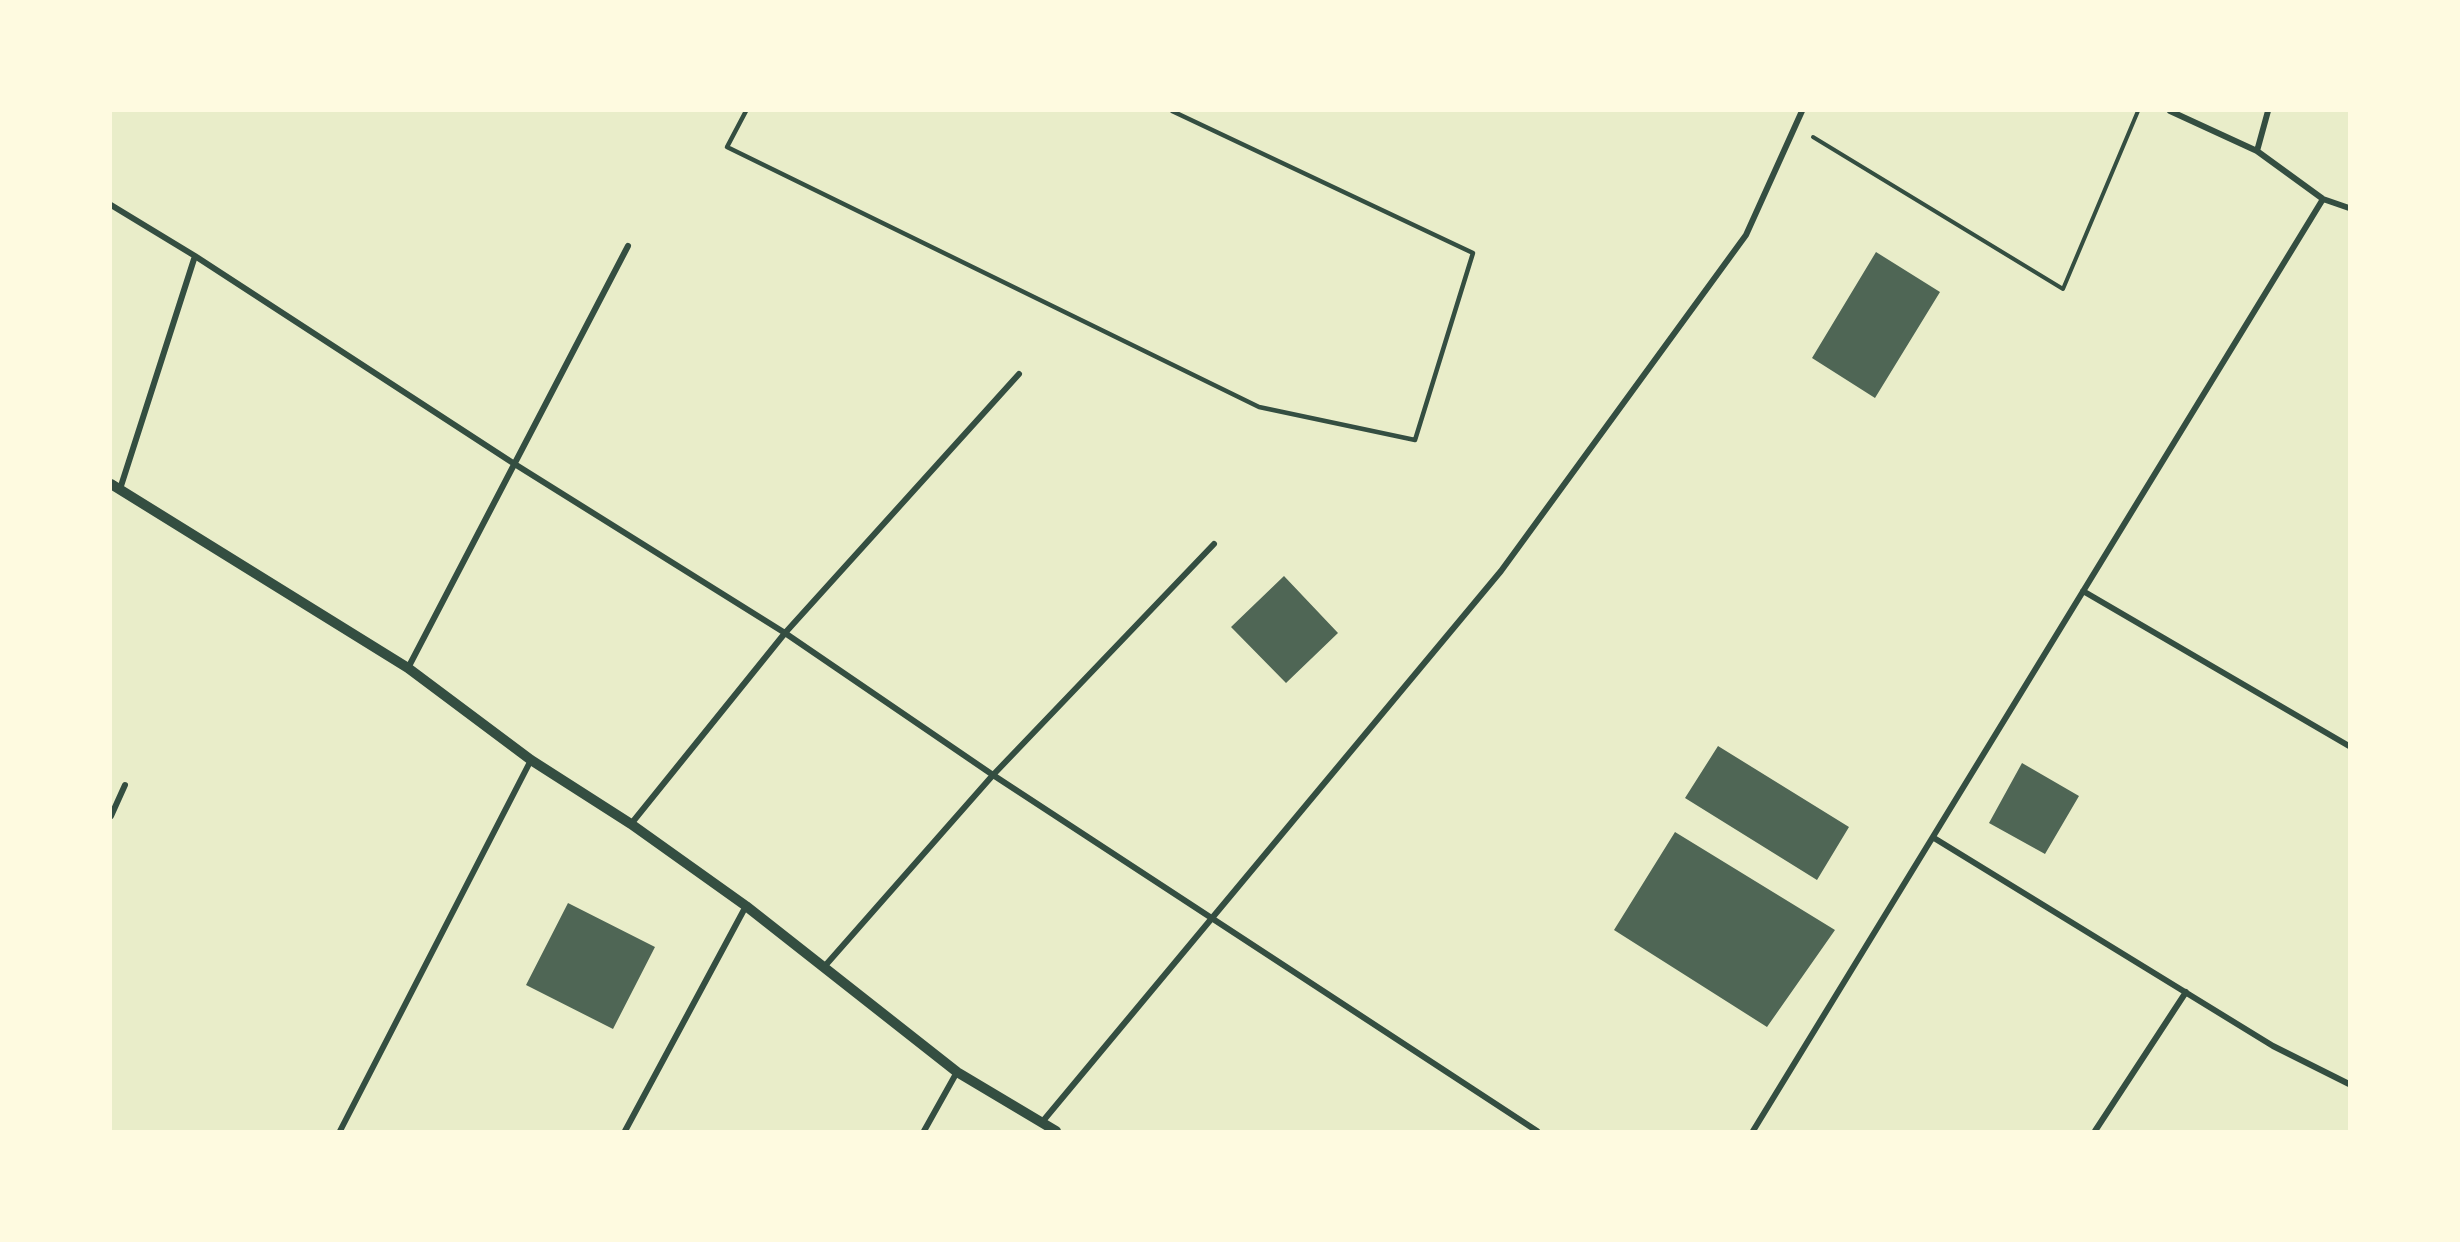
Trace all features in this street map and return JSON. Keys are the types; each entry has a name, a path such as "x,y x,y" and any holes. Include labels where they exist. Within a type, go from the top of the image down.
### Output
{"street":[{"path":"1043,1121 1213,920 1508,561 1746,235 1802,111"},
{"path":"2170,111 2257,151 2323,199 2349,208"},
{"path":"2257,151 2268,111"},
{"path":"1753,1131 2323,199"},
{"path":"111,205 195,256 513,463 785,633 993,775 1537,1131"},
{"path":"408,668 628,246"},
{"path":"195,256 116,486 408,668 531,760 631,824 746,906 957,1072 1043,1121 1056,1131"},
{"path":"631,824 785,633 1019,374"},
{"path":"824,967 993,775 1214,544"},
{"path":"2083,591 2349,746"},
{"path":"340,1131 531,760"},
{"path":"111,816 125,785"},
{"path":"1934,838 2273,1046 2349,1084"},
{"path":"624,1131 746,906"},
{"path":"2095,1131 2186,992"},
{"path":"924,1131 957,1072"}],"lane":[{"path":"746,111 727,147 1259,407 1415,440 1473,253 1172,111"}],"path":[{"path":"1795,126 2063,288 2138,111"}],"building":[{"path":"1876,252 1940,292 1875,398 1812,358"},
{"path":"1284,576 1338,633 1286,683 1231,627"},
{"path":"1718,746 1849,827 1817,880 1685,798"},
{"path":"2022,763 2079,796 2045,854 1989,823"},
{"path":"1675,832 1835,930 1767,1027 1614,930"},
{"path":"568,903 655,947 613,1029 526,985"}]}
